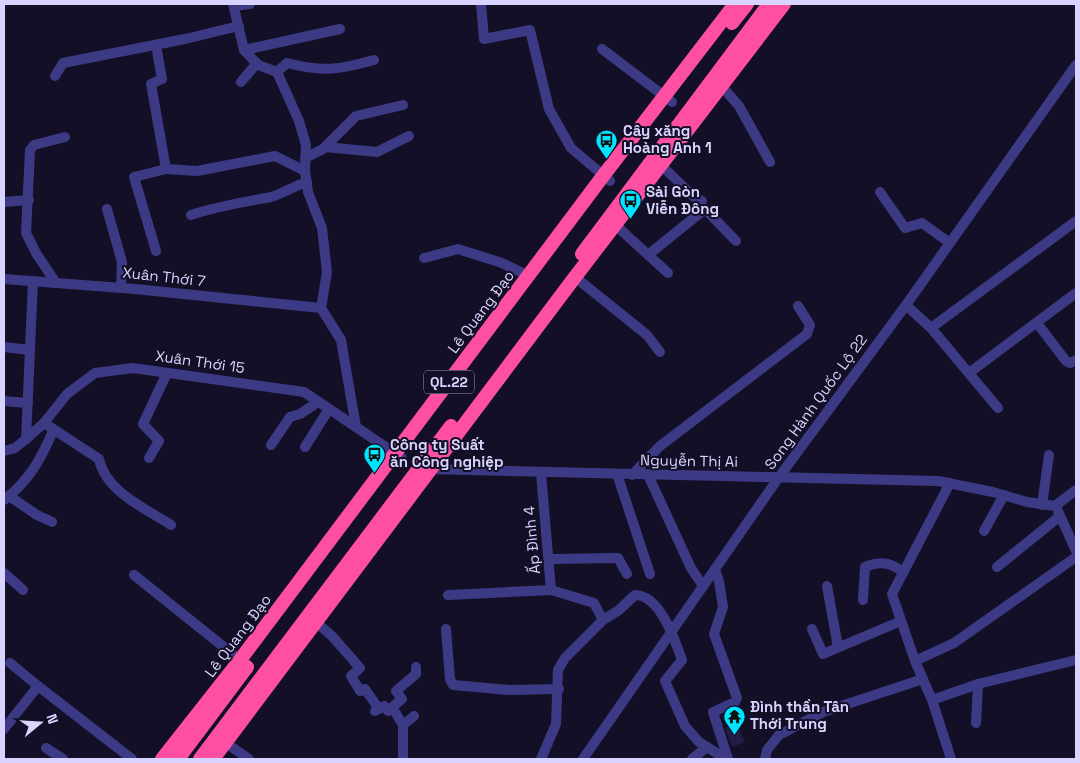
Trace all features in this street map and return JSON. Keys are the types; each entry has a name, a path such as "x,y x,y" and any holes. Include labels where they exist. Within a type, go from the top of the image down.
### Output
{"highway":[{"name":"Lê Quang Đạo","path":"669,99 735,4"},
{"name":"Lê Quang Đạo","path":"178,759 528,276 747,4"},
{"name":"QL.22","path":"200,759 575,277 613,222 661,165 769,4"},
{"name":"QL.22","path":"214,759 317,623 425,469 718,82 784,4"},
{"name":"Lê Quang Đạo","path":"162,759 399,456 606,179"}],"street":[{"path":"250,4 233,5 244,50 257,63 277,72 300,121 306,144 306,176 322,228 327,272 321,308 341,340 356,427"},
{"path":"481,4 484,39 530,30 549,109 571,148 606,179"},
{"path":"55,76 63,63 156,45 239,26"},
{"path":"244,50 340,29"},
{"path":"156,45 162,79 151,84 166,169"},
{"path":"602,48 669,99"},
{"path":"277,72 288,63 310,70 327,70 374,60"},
{"path":"241,82 257,63"},
{"name":"Song Hành Quốc Lộ 22","path":"584,759 779,477 906,305 1076,65"},
{"path":"718,82 739,106 770,162"},
{"path":"305,158 325,147 356,116 403,105"},
{"path":"325,147 377,152 409,136"},
{"path":"56,283 36,253 26,233 32,146 65,137"},
{"path":"156,251 134,177 166,169 197,171 275,156 306,176"},
{"path":"661,165 694,197 702,201"},
{"path":"191,215 254,198 272,197 306,176"},
{"path":"880,192 905,228 922,223 950,243"},
{"path":"4,202 29,200"},
{"path":"106,208 122,262 121,288"},
{"path":"648,255 705,209 736,241"},
{"path":"931,328 1076,221"},
{"path":"613,222 668,273"},
{"path":"424,258 458,249 502,263 528,276"},
{"path":"575,277 647,335 660,352"},
{"name":"Xuân Thới 7","path":"4,279 121,288 321,308"},
{"path":"26,439 33,281"},
{"path":"969,373 1076,293"},
{"path":"906,305 931,328 998,408"},
{"path":"632,475 660,446 807,334 810,325 798,306"},
{"path":"1036,323 1066,361 1070,363 1076,360"},
{"path":"4,347 30,350"},
{"name":"Xuân Thới 15","path":"4,451 15,448 44,424 67,394 95,372 134,368 304,392 399,456"},
{"path":"149,458 159,441 142,424 167,373"},
{"path":"4,401 28,403"},
{"path":"271,445 290,417 300,414 318,402"},
{"path":"305,447 329,409"},
{"path":"44,424 53,431 77,443 99,459 102,470 114,488 171,525"},
{"path":"52,522 6,498 26,482 42,457 53,431"},
{"path":"1042,504 1049,455"},
{"name":"Nguyễn Thị Ai","path":"425,469 938,481 1055,506"},
{"name":"Ấp Đình 4","path":"541,473 551,590 594,603 603,620"},
{"path":"617,474 650,574"},
{"path":"648,475 691,568 703,586"},
{"path":"950,483 892,594 915,661 932,700 951,759"},
{"path":"1076,490 1055,506 1076,551"},
{"path":"984,531 1004,495"},
{"path":"997,567 1060,516"},
{"path":"915,661 954,643 1076,557"},
{"path":"548,559 618,558 626,574"},
{"path":"863,600 865,567 877,562 894,564 903,572"},
{"path":"715,570 719,581 722,607 714,634 737,698 735,702 713,712 727,759"},
{"path":"4,573 23,590"},
{"path":"134,575 240,660"},
{"path":"827,586 838,648"},
{"path":"448,595 551,590"},
{"path":"541,759 556,724 559,689 558,670 564,658 603,620 619,610 635,594 641,595 653,603 672,631 682,660 665,681 685,726 699,742 727,759"},
{"path":"812,629 823,654 901,621"},
{"path":"317,623 332,636 360,668 350,676 360,691 365,689 377,710 384,706 388,711 402,699 396,691 416,674 418,670 416,668"},
{"path":"446,629 450,679 453,685 509,690 559,689"},
{"path":"932,700 978,684 1076,660"},
{"path":"10,663 132,759"},
{"path":"765,759 767,750 778,735 823,712 923,678"},
{"path":"976,724 978,684"},
{"path":"4,729 38,686"},
{"path":"392,707 403,725 403,759"},
{"path":"403,725 414,716"},
{"path":"226,743 249,759"},
{"path":"692,759 707,747"},
{"path":"46,748 63,759"}],"building":[{"name":"Đình thần Tân Thới Trung","path":"736,723 745,742 732,747 725,728"}],"place":[{"name":"Cây xăng Hoàng Anh 1","path":"607,159"},
{"name":"Sài Gòn Viễn Đông","path":"630,220"},
{"name":"Công ty Suất ăn Công nghiệp","path":"374,473"},
{"name":"Đình thần Tân Thới Trung","path":"734,735"}]}
